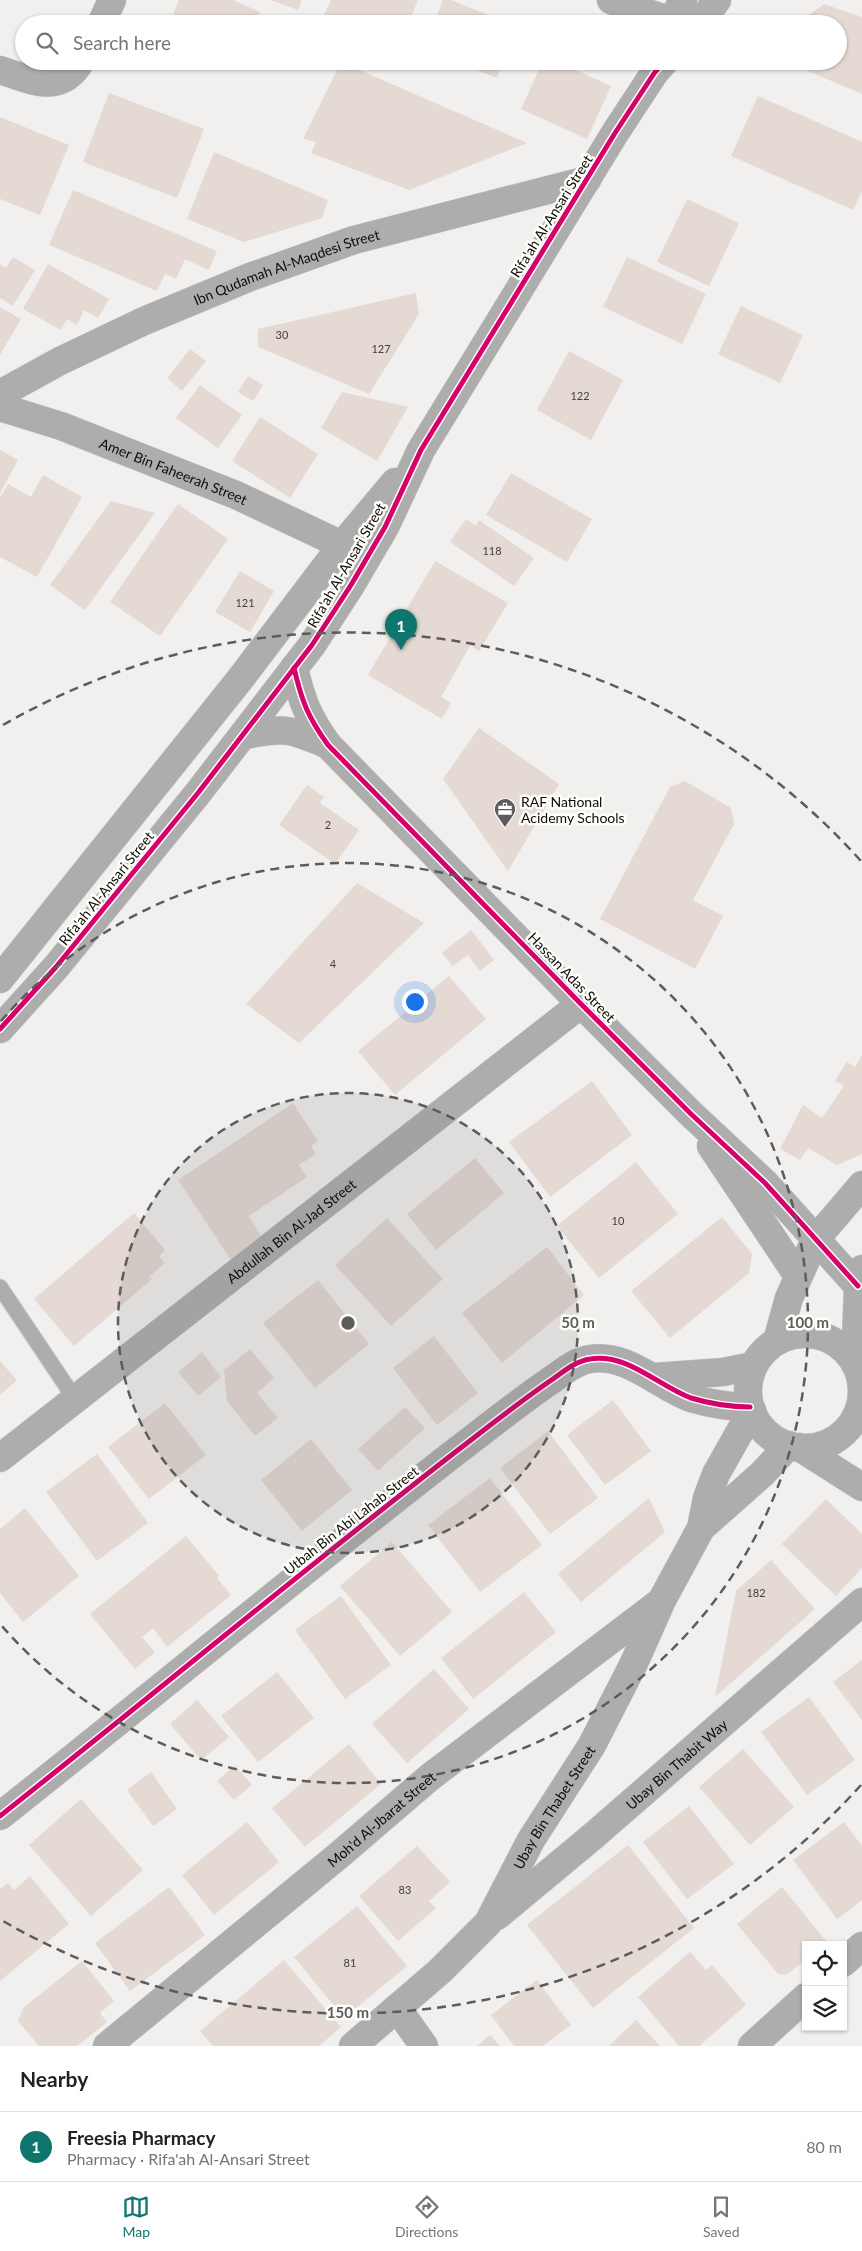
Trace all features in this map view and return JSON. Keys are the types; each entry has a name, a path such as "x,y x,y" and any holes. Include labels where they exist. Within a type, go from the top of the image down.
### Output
{"street":[{"path":"105,15 112,0"},
{"path":"611,0 668,15"},
{"path":"706,15 718,0"},
{"path":"0,70 39,82 59,83 75,70"},
{"name":"Rifa'ah Al-Ansari Street","path":"0,1029 56,967 245,735 352,584 385,527 421,450 656,70"},
{"name":"Ibn Qudamah Al-Maqdesi Street","path":"0,394 60,361 144,321 250,277 354,240 587,180"},
{"name":"Amer Bin Faheerah Street","path":"0,406 61,426 236,496 342,546"},
{"name":"Rifa'ah Al-Ansari Street","path":"0,979 241,678 342,546 421,450"},
{"name":"Hassan Adas Street","path":"294,668 302,700 311,721 328,745 581,1004 690,1113 764,1183 815,1240 860,1277"},
{"name":"Hassan Adas Street","path":"245,735 285,729 301,733 328,745"},
{"name":"Abdullah Bin Al-Jad Street","path":"0,1458 581,1004"},
{"name":"Hassan Adas Street","path":"690,1113 798,1276"},
{"path":"777,1341 789,1298 815,1240 862,1185"},
{"path":"794,1446 824,1444 845,1430 853,1421 858,1409 862,1397 859,1378 860,1277"},
{"path":"859,1378 846,1352 835,1342 821,1336 791,1335 777,1341 765,1350 753,1366 748,1392 751,1409 757,1422 766,1432 776,1440 794,1446 862,1487"},
{"name":"Utbah Bin Abi Lahab Street","path":"0,1816 339,1542 522,1401 575,1364 586,1359 615,1360 654,1377 691,1397 724,1406 751,1409"},
{"name":"Utbah Bin Abi Lahab Street","path":"654,1377 723,1372 753,1366"},
{"name":"Ubay Bin Thabet Street","path":"353,2046 440,1970 488,1923 531,1840 592,1745 634,1663 662,1600 701,1528 706,1498 716,1474 751,1409"},
{"name":"Ubay Bin Thabet Street","path":"701,1528 794,1446"},
{"name":"Moh'd Al-Jbarat Street","path":"107,2046 338,1856 430,1777 662,1600"},
{"name":"Ubay Bin Thabit Way","path":"488,1923 592,1837 862,1602"},
{"path":"847,1959 862,1946"},
{"path":"752,2046 802,2001"},
{"path":"397,2008 424,2046"}],"lane":[{"path":"0,1287 75,1398"}],"building":[{"path":"179,0 233,0 260,12 259,15 173,15"},
{"path":"271,0 302,0 298,10"},
{"path":"331,0 418,0 412,15 324,15"},
{"path":"443,0 451,0 488,15 437,15"},
{"path":"824,4 862,17 862,94 806,70 847,70 847,15 809,15"},
{"path":"337,70 359,70 527,143 409,190 311,153 316,142 303,139"},
{"path":"477,70 500,70 497,78"},
{"path":"539,70 576,70 611,86 587,139 521,109"},
{"path":"109,93 204,129 177,198 83,162"},
{"path":"758,96 862,142 862,191 853,210 731,156"},
{"path":"0,117 69,145 40,215 0,199"},
{"path":"214,152 328,200 322,218 244,242 187,219"},
{"path":"73,190 217,251 209,270 185,259 176,279 165,274 157,291 49,245"},
{"path":"687,199 739,223 709,286 657,262"},
{"path":"13,257 35,270 13,306 0,298 0,264 6,268"},
{"path":"627,257 706,294 682,344 603,307"},
{"path":"48,264 109,299 98,318 84,310 77,325 67,319 61,330 23,309"},
{"path":"416,293 419,314 369,394 258,347 258,329"},
{"path":"741,306 803,335 780,383 718,354"},
{"path":"0,307 21,319 0,355"},
{"path":"190,349 206,361 182,391 167,378"},
{"path":"569,351 623,380 591,440 537,410"},
{"path":"248,376 263,385 253,401 238,392"},
{"path":"200,385 242,415 218,448 176,418"},
{"path":"342,392 408,407 377,461 321,428"},
{"path":"260,417 318,454 290,498 232,461"},
{"path":"0,450 18,460 0,493"},
{"path":"511,473 592,519 567,562 486,515"},
{"path":"43,475 82,497 37,577 0,557 0,498 8,484 31,497"},
{"path":"111,501 155,513 85,610 50,585"},
{"path":"178,504 228,539 160,636 110,602"},
{"path":"466,519 476,526 479,520 534,558 514,586 450,542"},
{"path":"435,561 508,603 479,651 470,646 441,697 451,703 442,719 368,675"},
{"path":"240,571 274,591 250,632 215,612"},
{"name":"RAF National Acidemy Schools","path":"479,728 559,784 508,871 443,779"},
{"path":"685,781 731,808 734,824 693,900 723,916 695,969 600,919 670,787"},
{"path":"307,785 324,797 320,803 359,830 335,864 279,825"},
{"path":"357,883 424,923 299,1043 246,1004"},
{"path":"471,930 494,960 480,971 468,955 453,966 442,953"},
{"path":"449,976 486,1019 395,1095 358,1051"},
{"path":"862,1055 862,1154 837,1165 808,1148 800,1160 780,1149 803,1105 822,1118 844,1086 835,1081 847,1062 855,1067"},
{"path":"592,1081 632,1135 550,1197 509,1142"},
{"path":"293,1103 318,1141 311,1146 316,1154 299,1165 307,1177 249,1216 263,1239 231,1260 178,1180"},
{"path":"475,1158 504,1193 436,1250 407,1214"},
{"path":"636,1162 678,1214 599,1278 557,1226"},
{"path":"134,1213 165,1250 159,1256 165,1263 149,1277 152,1279 74,1346 34,1299"},
{"path":"722,1217 752,1254 749,1273 670,1338 631,1291"},
{"path":"387,1218 443,1279 391,1326 335,1265"},
{"path":"547,1247 584,1295 502,1363 462,1313"},
{"path":"318,1280 369,1344 315,1388 263,1323"},
{"path":"434,1336 478,1393 437,1425 393,1368"},
{"path":"250,1349 274,1378 257,1393 278,1418 255,1436 227,1401 224,1370"},
{"path":"202,1352 221,1377 198,1396 178,1372"},
{"path":"0,1361 17,1380 0,1395"},
{"path":"613,1400 651,1451 605,1485 567,1435"},
{"path":"165,1403 206,1455 149,1499 108,1447"},
{"path":"405,1407 425,1428 378,1471 358,1449"},
{"path":"548,1431 598,1498 550,1534 500,1468"},
{"path":"311,1439 352,1490 302,1531 261,1480"},
{"path":"97,1454 148,1523 97,1561 46,1492"},
{"path":"490,1478 542,1545 480,1592 428,1525"},
{"path":"649,1498 665,1532 581,1602 558,1574"},
{"path":"826,1499 862,1534 862,1568 836,1596 782,1544"},
{"path":"25,1508 79,1576 23,1622 0,1593 0,1529"},
{"path":"186,1536 219,1576 217,1578 231,1595 167,1647 153,1628 142,1637 155,1652 135,1669 90,1614"},
{"path":"392,1542 452,1612 400,1656 340,1586"},
{"path":"771,1560 815,1609 715,1697 736,1591"},
{"path":"524,1592 556,1632 473,1699 441,1658"},
{"path":"341,1596 391,1665 345,1699 295,1630"},
{"path":"862,1660 862,1720 833,1682"},
{"path":"434,1669 469,1709 407,1763 372,1724"},
{"path":"277,1672 314,1718 258,1762 221,1716"},
{"path":"809,1697 855,1760 807,1795 761,1732"},
{"path":"197,1700 229,1737 201,1760 170,1724"},
{"path":"349,1744 381,1784 305,1847 272,1808"},
{"path":"743,1749 794,1807 750,1845 699,1787"},
{"path":"235,1765 252,1785 234,1800 217,1781"},
{"path":"151,1772 177,1809 153,1826 127,1790"},
{"path":"81,1799 143,1870 91,1916 29,1845"},
{"path":"689,1806 734,1864 687,1899 643,1842"},
{"path":"247,1822 279,1862 214,1915 182,1875"},
{"path":"844,1822 862,1846 862,1900 837,1919 793,1860"},
{"path":"628,1845 694,1928 593,2008 527,1925"},
{"path":"417,1846 450,1882 429,1901 436,1908 398,1941 359,1896"},
{"path":"30,1876 69,1924 0,1981 0,1889 8,1883 14,1890"},
{"path":"169,1887 205,1935 130,1991 95,1943"},
{"path":"782,1887 826,1941 802,1941 802,1962 786,1975 778,1974 737,1924"},
{"path":"357,1906 407,1966 344,2018 294,1957"},
{"path":"690,1952 706,1970 712,1965 746,2005 699,2046 679,2046 638,1997"},
{"path":"284,1960 341,2027 319,2046 213,2046 200,2031"},
{"path":"82,1961 114,2001 100,2013 107,2022 77,2046 39,2046 18,2021 24,2007"},
{"path":"537,1980 571,2025 543,2046 514,2046 491,2015"},
{"path":"636,2020 660,2046 609,2046"},
{"path":"490,2035 500,2046 477,2046"}],"cycle path":[{"path":"0,1029 56,967 198,793 312,645 351,585 385,527 421,450 615,133 657,70"},
{"path":"294,668 306,709 328,745 581,1004 690,1113 765,1183 858,1286"},
{"path":"0,1816 400,1495 515,1406 574,1365 590,1359 604,1358 617,1361 691,1398 720,1405 750,1407"}],"place":[{"name":"Freesia Pharmacy","path":"401,650"},
{"name":"RAF National Acidemy Schools","path":"505,828"}]}
